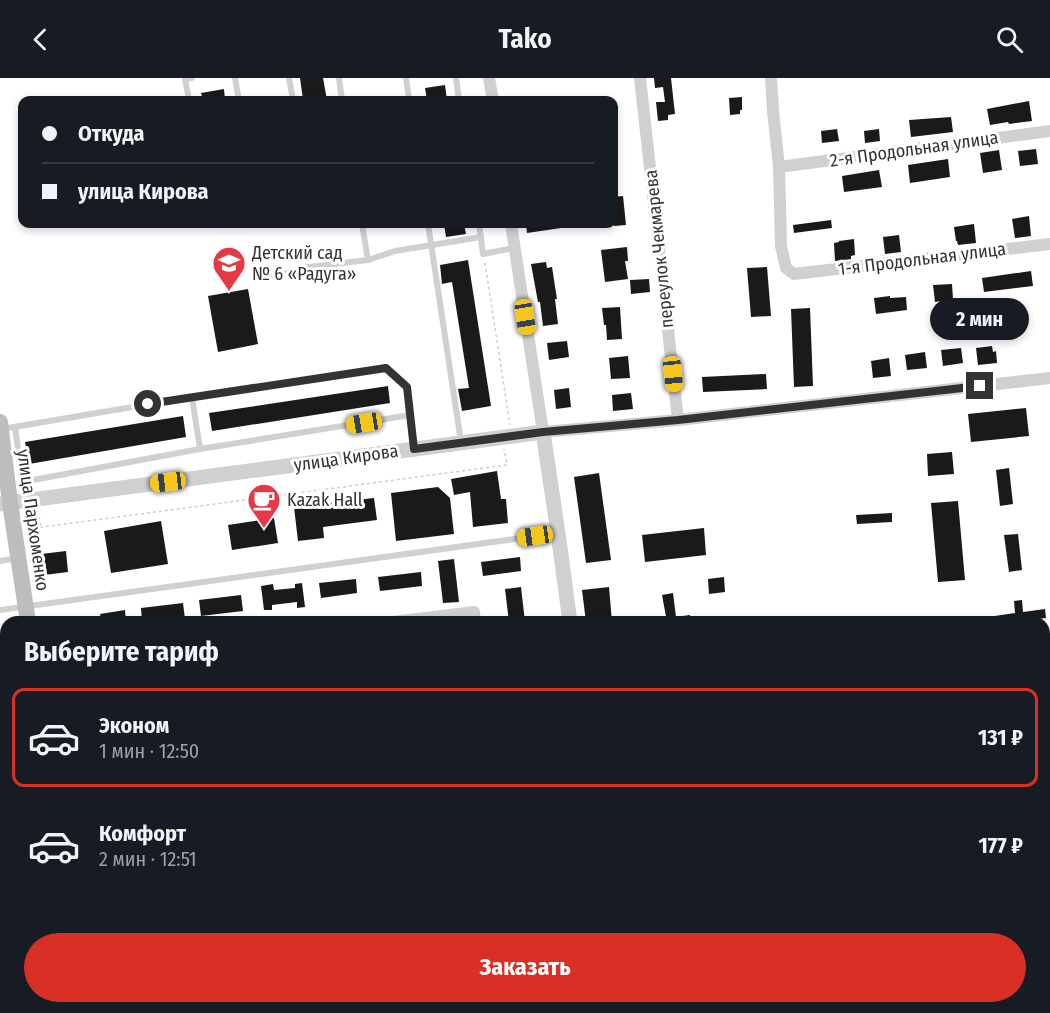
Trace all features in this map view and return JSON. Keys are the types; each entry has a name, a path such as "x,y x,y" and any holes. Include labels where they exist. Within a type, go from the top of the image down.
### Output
{"main road":[{"name":"улица Пархоменко","path":"5,426 5,504 18,558 27,614"}],"street":[{"path":"489,78 492,96"},
{"name":"переулок Чекмарева","path":"640,78 678,420"},
{"path":"771,78 779,167"},
{"name":"2-я Продольная улица","path":"779,167 1050,131"},
{"name":"1-я Продольная улица","path":"779,167 781,246 786,268 794,274 1050,244"},
{"path":"512,228 569,616"},
{"name":"улица Кирова","path":"5,504 543,432 678,420 1050,378"},
{"path":"442,616 474,612 474,616"}],"lane":[{"path":"188,96 185,79 192,78"},
{"path":"235,78 238,96"},
{"path":"289,78 292,96"},
{"path":"339,78 341,96"},
{"path":"406,78 408,96"},
{"path":"456,78 458,96"},
{"path":"363,228 368,260"},
{"path":"429,228 462,443"},
{"path":"479,228 483,254 515,248"},
{"path":"256,278 288,273 300,268 368,260 394,250 481,237"},
{"path":"410,415 200,449 33,480 24,478 5,426 386,368 407,387 414,449"},
{"path":"192,397 200,449"},
{"path":"0,610 27,614 558,533"},
{"path":"0,561 18,558"}],"building":[{"path":"300,78 323,78 326,96 302,96"},
{"path":"654,78 671,78 675,114 668,115 668,120 658,121 656,102 665,102 663,87 655,88"},
{"path":"445,85 446,96 426,96 425,88"},
{"path":"224,89 225,96 202,96 201,93"},
{"path":"742,97 740,114 730,115 729,98"},
{"path":"1029,101 1032,121 990,125 987,109"},
{"path":"951,117 953,132 911,137 909,120"},
{"path":"837,129 839,141 822,143 821,131"},
{"path":"879,129 880,141 865,143 864,131"},
{"path":"1036,149 1038,164 1020,166 1018,151"},
{"path":"999,150 1002,170 983,173 980,153"},
{"path":"948,159 950,177 910,183 908,165"},
{"path":"879,170 882,187 844,192 842,176"},
{"path":"623,196 626,225 618,226 618,197"},
{"path":"1029,216 1031,236 1015,238 1012,219"},
{"path":"831,220 832,228 794,233 793,225"},
{"path":"974,224 976,243 958,245 954,227"},
{"path":"445,228 465,228 466,234 446,237"},
{"path":"526,228 561,228 527,233"},
{"path":"899,235 901,252 885,254 883,237"},
{"path":"854,239 855,255 851,256 851,259 835,261 834,243"},
{"path":"627,247 628,261 625,261 628,279 605,282 601,250"},
{"path":"468,260 491,406 462,411 458,389 469,388 452,282 442,284 440,265"},
{"path":"546,262 547,268 552,267 558,324 543,326 531,264"},
{"path":"767,267 771,316 751,317 747,268"},
{"path":"1031,271 1033,286 984,292 982,278"},
{"path":"649,279 650,292 631,294 630,280"},
{"path":"952,284 953,299 935,302 933,285"},
{"path":"248,289 258,344 218,352 208,296"},
{"path":"890,296 890,298 906,297 907,310 876,314 874,298"},
{"path":"620,307 622,339 607,340 602,308"},
{"path":"810,308 813,386 794,387 791,309"},
{"path":"567,341 569,357 549,360 547,343"},
{"path":"992,346 993,352 996,351 997,363 978,365 976,348"},
{"path":"961,348 963,363 943,366 941,350"},
{"path":"925,352 927,368 907,370 905,355"},
{"path":"628,356 630,378 611,379 609,358"},
{"path":"889,358 891,376 873,378 871,361"},
{"path":"766,374 767,389 703,392 702,377"},
{"path":"388,386 390,403 212,431 209,413"},
{"path":"569,388 571,407 556,409 554,390"},
{"path":"631,393 633,409 613,411 612,395"},
{"path":"1026,408 1029,436 971,442 968,414"},
{"path":"183,416 186,437 29,464 25,442"},
{"path":"952,452 954,474 928,476 927,454"},
{"path":"1009,468 1013,504 1000,506 996,470"},
{"path":"497,471 501,499 506,499 508,523 473,527 470,492 454,495 451,479"},
{"path":"599,473 611,560 586,563 574,477"},
{"path":"438,487 450,498 454,534 396,541 391,493"},
{"path":"374,498 377,520 323,527 324,538 298,541 294,507"},
{"path":"958,501 965,580 938,582 931,503"},
{"path":"892,513 892,522 857,524 856,515"},
{"path":"274,518 278,543 232,550 228,525"},
{"path":"161,521 168,564 111,573 104,531"},
{"path":"704,528 706,555 645,562 642,535"},
{"path":"1018,534 1022,570 1009,572 1004,535"},
{"path":"66,551 68,572 44,575 41,554"},
{"path":"520,557 521,571 483,576 481,562"},
{"path":"454,559 459,602 443,603 438,561"},
{"path":"421,572 422,586 380,591 378,577"},
{"path":"724,577 725,592 709,594 708,579"},
{"path":"356,579 357,593 321,598 319,583"},
{"path":"302,583 305,607 297,608 297,602 272,605 272,610 264,610 261,586 273,584 274,590 295,588 295,584"},
{"path":"521,587 524,616 508,616 505,589"},
{"path":"609,587 611,616 585,616 582,590"},
{"path":"673,593 676,616 666,616 662,595"},
{"path":"241,595 243,611 201,616 199,600"},
{"path":"1022,600 1023,612 1045,609 1046,616 995,616 1015,613 1014,601"},
{"path":"183,603 185,616 142,616 141,608"},
{"path":"125,610 126,616 100,616 100,614"}],"place":[{"name":"Детский сад № 6 «Радуга»","path":"229,292"},
{"name":"Kazak Hall","path":"264,529"}],"route":[{"path":"148,404 386,368 407,387 414,449 543,432 678,420 980,386"}]}
